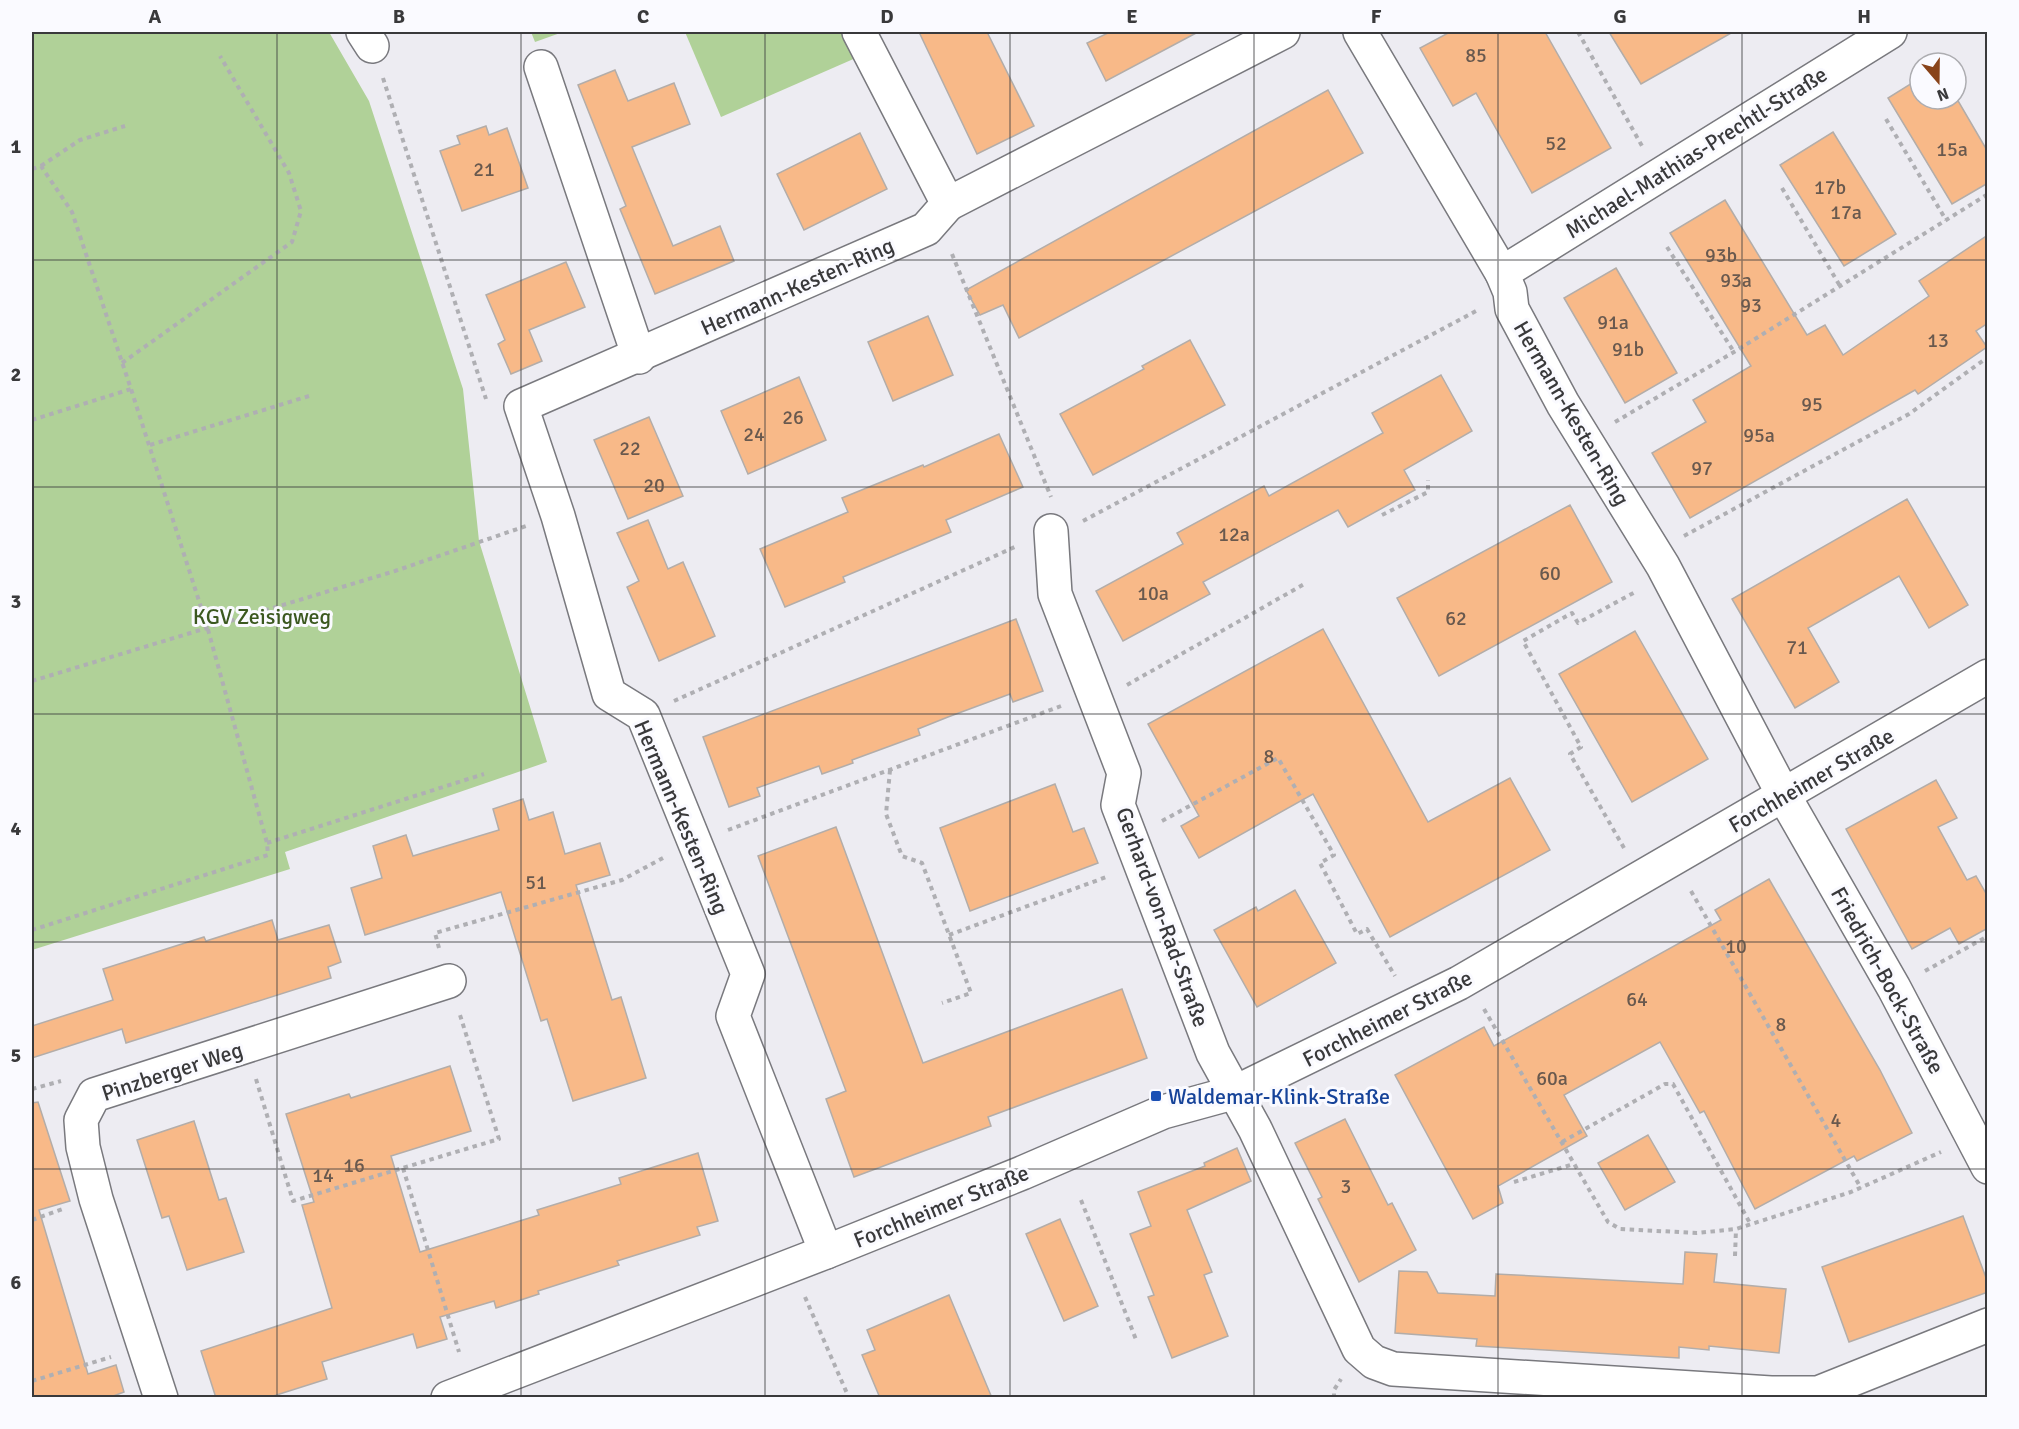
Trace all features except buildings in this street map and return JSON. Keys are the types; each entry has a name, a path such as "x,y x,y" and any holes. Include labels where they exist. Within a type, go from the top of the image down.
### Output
{"street":[{"path":"859,32 942,211"},
{"name":"Hermann-Kesten-Ring","path":"826,1252 733,1016 748,974 643,715 609,694 558,516 521,406 639,357 926,229 942,211 1239,41 1283,32"},
{"name":"Hermann-Kesten-Ring","path":"1360,32 1506,283 1512,309 1563,404 1661,563 1784,796"},
{"name":"Michael-Mathias-Prechtl-Straße","path":"1506,283 1659,176 1890,32"},
{"path":"541,68 639,357"},
{"name":"Gerhard-von-Rad-Straße","path":"1051,531 1055,594 1124,773 1118,806 1213,1053 1236,1092"},
{"name":"Forchheimer Straße","path":"448,1398 1011,1178 1163,1112 1236,1092 1415,1007 1641,879 1988,675"},
{"name":"Friedrich-Bock-Straße","path":"1784,796 1894,988 1988,1167"},
{"name":"Pinzberger Weg","path":"161,1398 96,1199 83,1147 81,1120 94,1095 449,981"},
{"path":"1236,1092 1359,1348 1374,1362 1393,1369 1771,1393 1818,1393 1988,1325"}],"path":[{"path":"1578,32 1659,176"},
{"path":"368,39 491,414 521,406"},
{"path":"122,363 292,242 301,211 289,173 220,56"},
{"path":"1886,119 1946,220"},
{"path":"32,169 41,166 80,140 125,126"},
{"path":"32,930 268,855 267,843 207,626 150,445 72,212 41,166"},
{"path":"1782,188 1840,286"},
{"path":"1586,439 1734,352 1988,194"},
{"path":"942,211 1052,492 1051,531"},
{"path":"1667,247 1734,352"},
{"path":"643,715 1051,531 1083,521 1506,283"},
{"path":"1641,879 1570,754 1581,747 1523,641 1572,613 1578,623 1661,563 1909,414 1988,357"},
{"path":"32,420 131,389"},
{"path":"150,445 309,396"},
{"path":"1382,515 1428,492 1428,480"},
{"path":"32,681 207,626 395,571 558,516"},
{"path":"247,1047 293,1201 499,1139 435,933 622,880 694,843 890,770 1095,698 1306,583"},
{"path":"949,935 1135,851 1278,758 1334,855 1320,863 1357,934 1366,929 1415,1007"},
{"path":"890,770 886,814 902,856 922,863 971,993 942,1003"},
{"path":"267,843 483,774"},
{"path":"1691,891 1861,1188"},
{"path":"1894,988 1988,936"},
{"path":"1484,1008 1608,1222 1620,1229 1697,1233 1736,1229 1861,1188 1974,1138"},
{"path":"1562,1142 1665,1084 1673,1084 1751,1225"},
{"path":"1514,1182 1574,1164"},
{"path":"403,1168 459,1352"},
{"path":"1082,1200 1137,1342"},
{"path":"1736,1229 1736,1256"},
{"path":"792,1265 849,1398"},
{"path":"32,1381 145,1347"}],"green space":[{"name":"KGV Zeisigweg","path":"32,32 329,32 369,101 463,389 479,541 547,762 285,852 290,869 32,950"},
{"path":"531,32 563,32 535,42"},
{"path":"685,32 843,32 858,57 721,117"}],"place":[{"name":"Waldemar-Klink-Straße","path":"1156,1096"}]}
